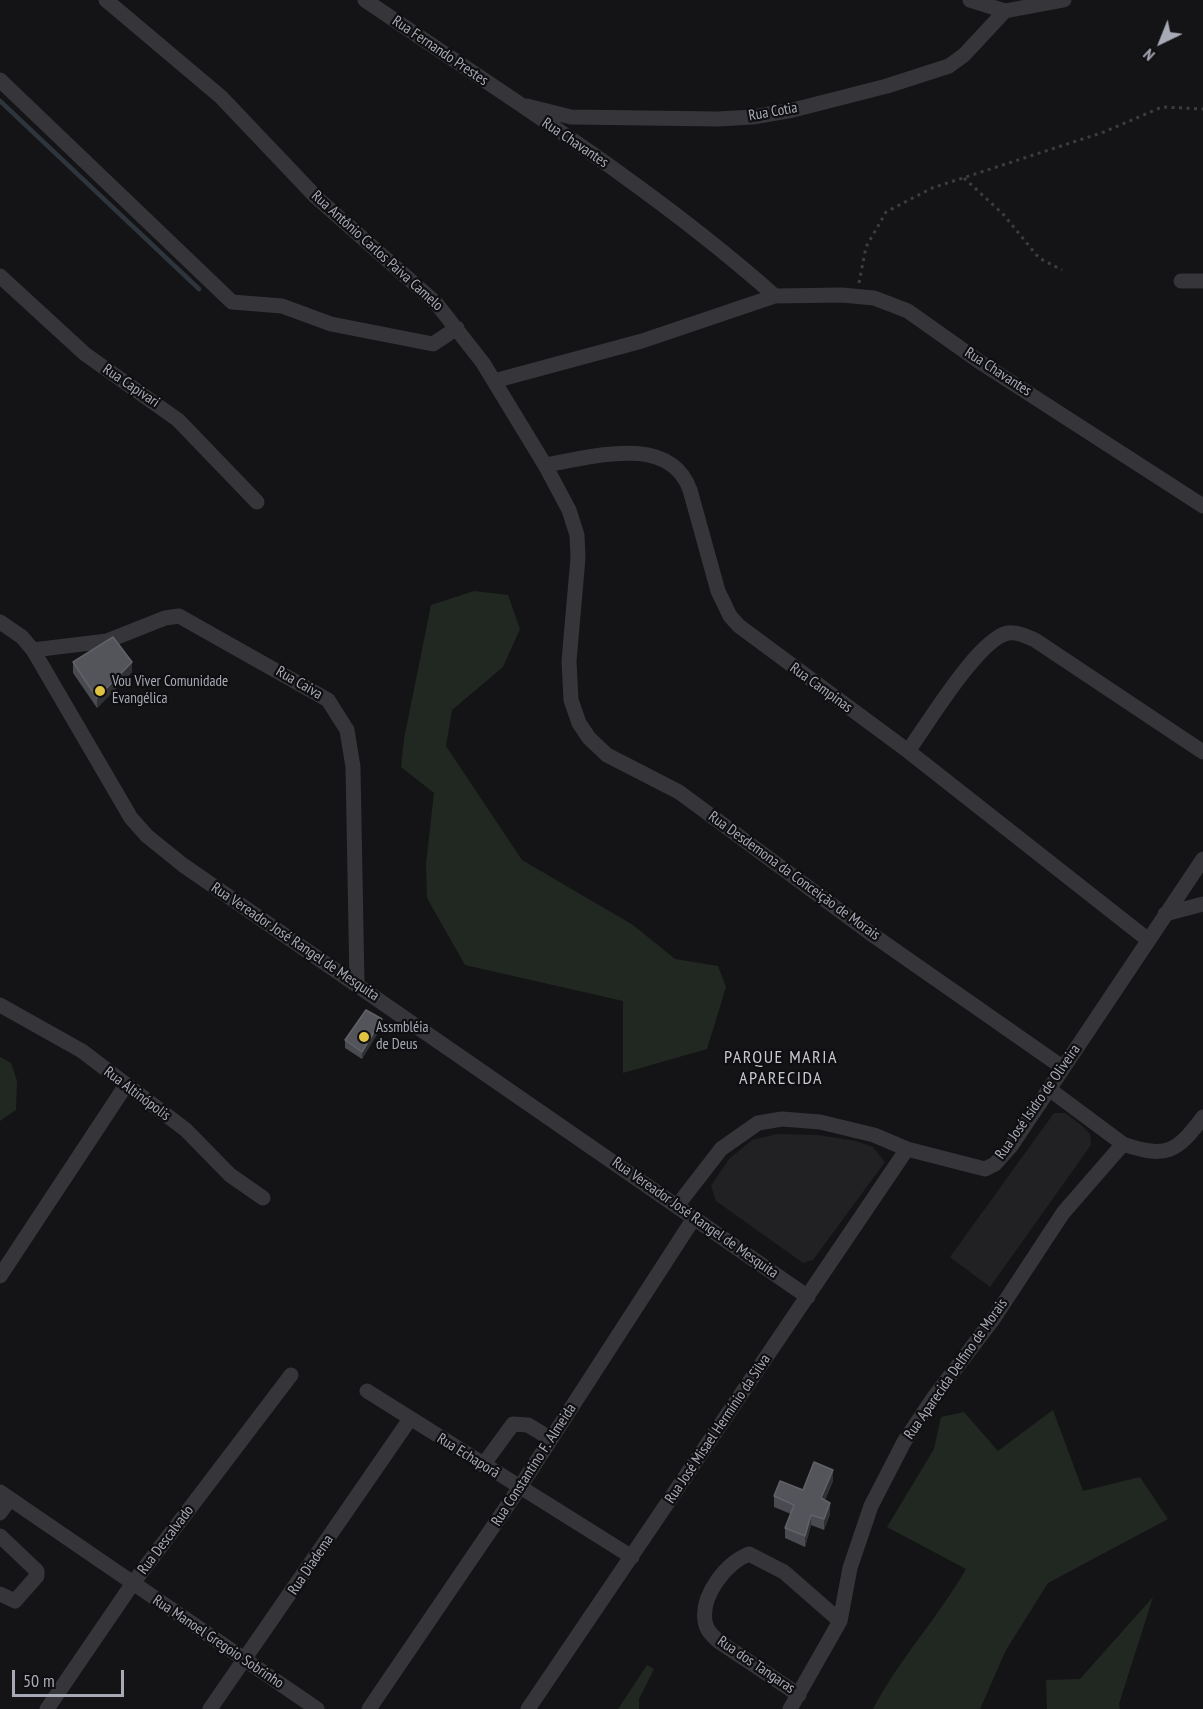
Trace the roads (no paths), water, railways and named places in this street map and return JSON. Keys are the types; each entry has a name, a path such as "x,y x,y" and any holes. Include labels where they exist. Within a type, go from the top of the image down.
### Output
{"street":[{"name":"Rua Antônio Carlos Paiva Camelo","path":"106,0 221,97 316,197 436,303 457,328 494,381 545,465 569,510 577,535 578,558 569,662"},
{"name":"Rua Fernando Prestes","path":"364,0 515,103"},
{"path":"970,0 1005,11 1064,0"},
{"name":"Rua Cotia","path":"515,103 571,117 718,119 753,117 793,110 887,86 949,66 964,55 1005,11"},
{"path":"0,80 231,302 282,306 331,324 434,344 457,328"},
{"name":"Rua Chavantes","path":"515,103 640,187 718,247 775,296"},
{"name":"Rua Capivari","path":"0,276 85,354 178,420 257,502"},
{"path":"1181,281 1203,281"},
{"name":"Rua Chavantes","path":"494,381 642,341 775,296 874,298 908,311 982,364 1203,506"},
{"name":"Rua Campinas","path":"545,465 629,453 655,456 677,467 685,476 690,490 718,591 730,616 748,634 908,751 1147,939"},
{"name":"Rua Caiva","path":"33,650 107,641 165,618 179,616 327,700 347,730 353,767 357,984"},
{"name":"Rua Vereador José Rangel de Mesquita","path":"0,622 22,637 33,650 131,818 147,836 183,865 808,1297"},
{"path":"908,751 986,645 1008,633 1022,634 1035,640 1203,752"},
{"name":"Rua Desdemona da Conceição de Morais","path":"569,662 571,700 579,723 607,755 679,792 870,933 1062,1067"},
{"name":"Rua José Isidro de Oliveira","path":"677,1206 721,1149 758,1123 782,1119 820,1122 874,1135 907,1149 985,1168 995,1164 1011,1146 1147,939 1203,859"},
{"path":"1165,914 1203,904"},
{"name":"Rua Altinópolis","path":"0,1005 82,1052 186,1131 230,1175 263,1198"},
{"path":"0,1276 126,1085"},
{"path":"1049,1089 1123,1144 1137,1149 1170,1151 1182,1143 1203,1117"},
{"name":"Rua Aparecida Delfino de Morais","path":"790,1709 840,1622 850,1568 871,1506 904,1442 934,1397 994,1318 1063,1213 1123,1144"},
{"name":"Rua José Misael Hermínio da Silva","path":"528,1709 907,1149"},
{"name":"Rua Constantino F. Almeida","path":"369,1709 520,1487 694,1218"},
{"name":"Rua Descalvado","path":"47,1709 133,1583 291,1375"},
{"name":"Rua Echaporã","path":"367,1391 632,1557"},
{"name":"Rua Diadema","path":"210,1709 410,1419"},
{"path":"483,1465 513,1424 528,1425 551,1439"},
{"path":"0,1513 5,1495"},
{"name":"Rua Manoel Gregoio Sobrinho","path":"5,1495 244,1662 317,1709"},
{"path":"0,1536 37,1571 37,1576 15,1601 0,1594"},
{"name":"Rua dos Tangaras","path":"799,1695 718,1641 709,1632 704,1620 710,1590 739,1558 749,1554 784,1572 840,1622"}],"waterway":[{"path":"0,101 199,289"}],"place":[{"name":"Vou Viver Comunidade Evangélica","path":"100,691"},
{"name":"Assmbléia de Deus","path":"364,1037"}],"district":[{"name":"PARQUE MARIA APARECIDA","path":"781,1068"}]}
